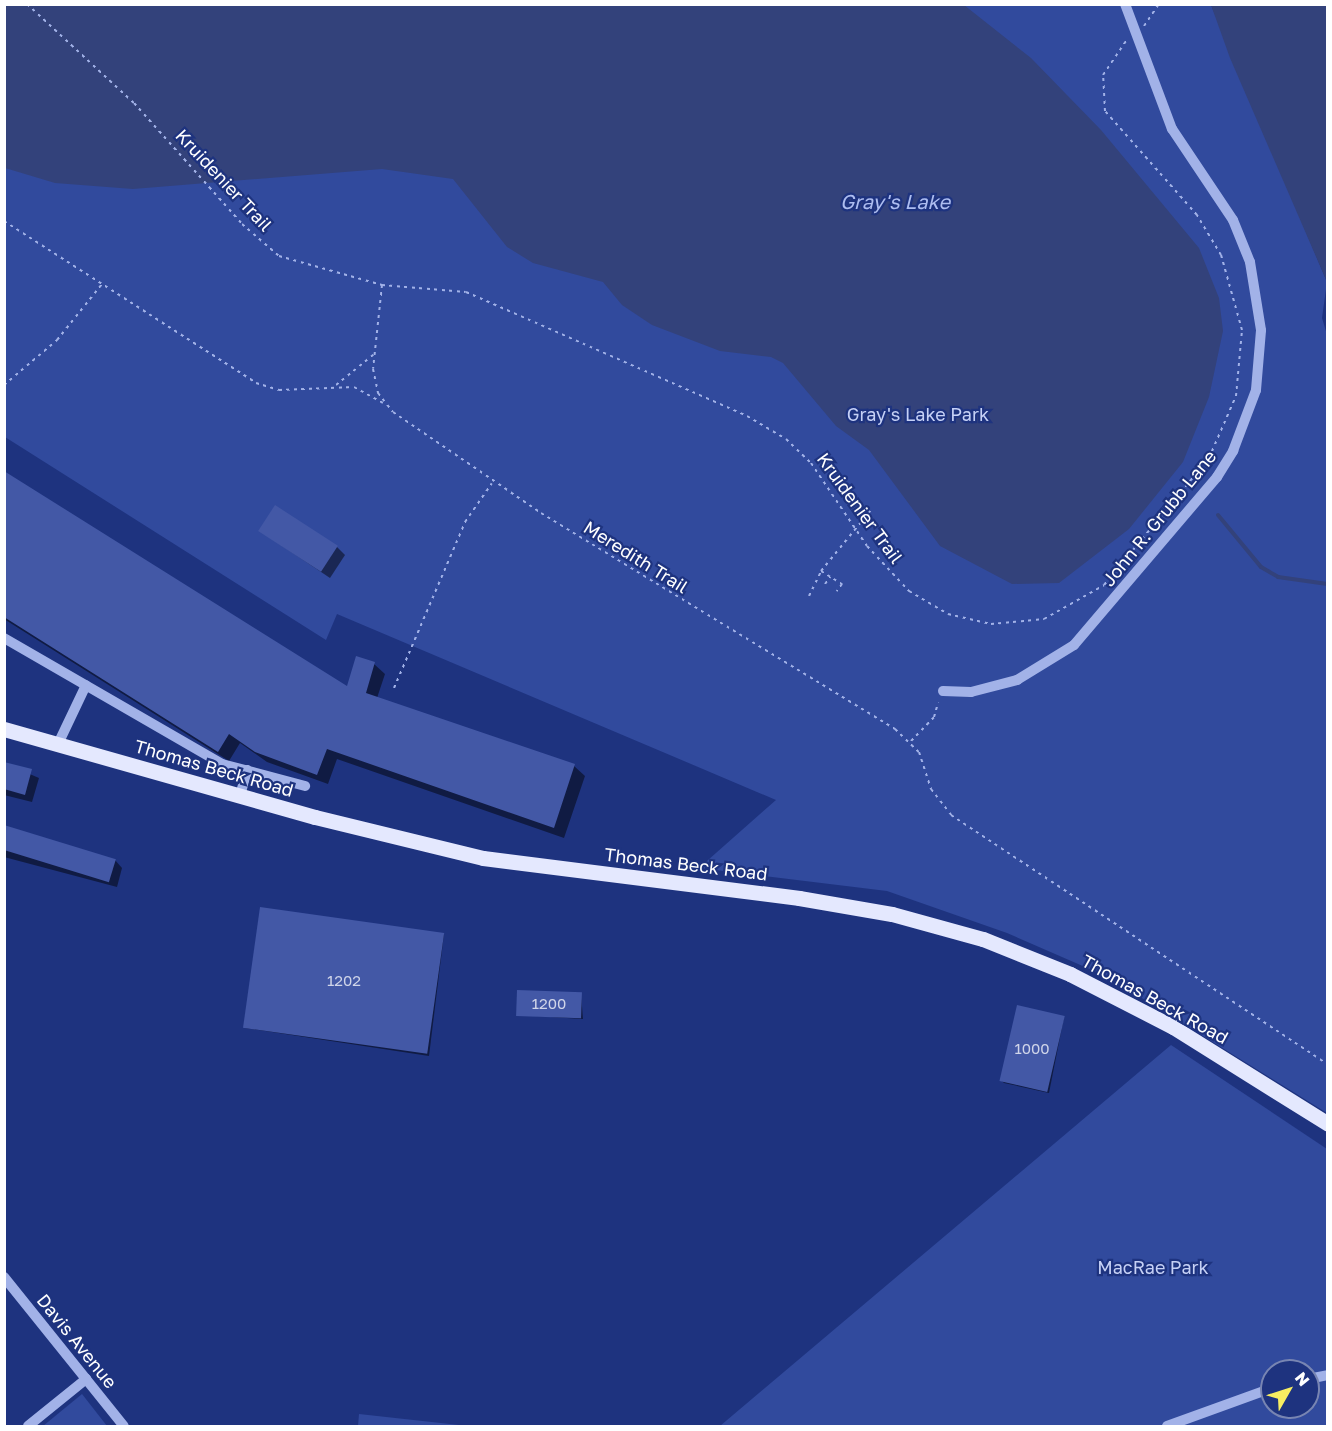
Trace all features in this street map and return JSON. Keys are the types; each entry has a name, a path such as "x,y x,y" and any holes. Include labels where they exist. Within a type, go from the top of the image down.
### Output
{"main road":[{"name":"Thomas Beck Road","path":"4,729 240,796 483,858 830,903 983,939 1070,974 1173,1027 1328,1124"}],"street":[{"name":"John R. Grubb Lane","path":"943,690 971,692 1017,680 1074,645 1217,477 1253,400 1261,330 1250,262 1233,220 1172,129 1133,34 1125,4"},
{"path":"4,638 222,764 305,786"},
{"path":"58,744 86,685"},
{"path":"240,796 247,770"},
{"name":"Davis Avenue","path":"4,1277 124,1426"},
{"path":"28,1426 86,1379"},
{"path":"1167,1426 1260,1392"}],"path":[{"name":"Kruidenier Trail","path":"27,4 134,103 232,210 279,256 382,285 466,292 747,416 786,439 811,463 886,570 929,604 991,624 1036,621 1067,610 1104,585 1209,458 1240,377 1239,310 1221,255 1203,225 1105,111 1100,87 1107,62 1159,4"},
{"path":"4,221 256,383 279,390 336,385 374,355"},
{"path":"4,385 57,340 102,283"},
{"path":"382,285 374,355 375,382 386,404"},
{"name":"Meredith Trail","path":"336,385 354,387 386,404 493,482 911,741"},
{"path":"394,688 465,522 493,482"},
{"path":"809,596 821,571 854,526 871,510"},
{"path":"821,571 842,584 837,591"},
{"path":"825,584 830,577"},
{"path":"943,690 934,717 911,741 935,797 951,816 1328,1065"}],"green space":[{"name":"Gray's Lake Park","path":"5,5 1211,5 1327,282 1322,318 1328,338 1327,1113 1108,977 1007,933 887,891 699,868 776,800 337,614 326,640 5,437"},
{"name":"MacRae Park","path":"1171,1045 1327,1149 1327,1426 720,1426"},
{"path":"82,1394 107,1426 43,1426"},
{"path":"359,1414 468,1426 358,1426"}],"water":[{"name":"Gray's Lake","path":"4,5 964,5 1031,58 1101,130 1199,248 1219,298 1223,331 1209,397 1183,462 1129,529 1059,583 1012,584 940,546 869,450 836,426 783,363 771,357 720,351 652,325 622,305 603,282 533,263 507,247 453,179 382,169 133,189 55,183 5,168"},
{"path":"1211,5 1327,5 1327,282 1230,58"}],"building":[{"path":"4,471 347,686 356,656 375,662 366,693 575,764 554,828 327,749 317,775 255,752 229,734 218,752 4,617"},
{"path":"275,505 338,546 321,572 258,531"},
{"path":"4,762 32,769 25,795 4,789"},
{"path":"4,825 116,859 109,882 4,850"},
{"path":"260,907 444,933 427,1054 243,1028"},
{"path":"517,990 582,992 581,1018 516,1016"},
{"path":"1017,1005 1065,1016 1047,1092 999,1081"}],"waterway":[{"path":"1218,515 1261,567 1278,577 1328,584"}]}
